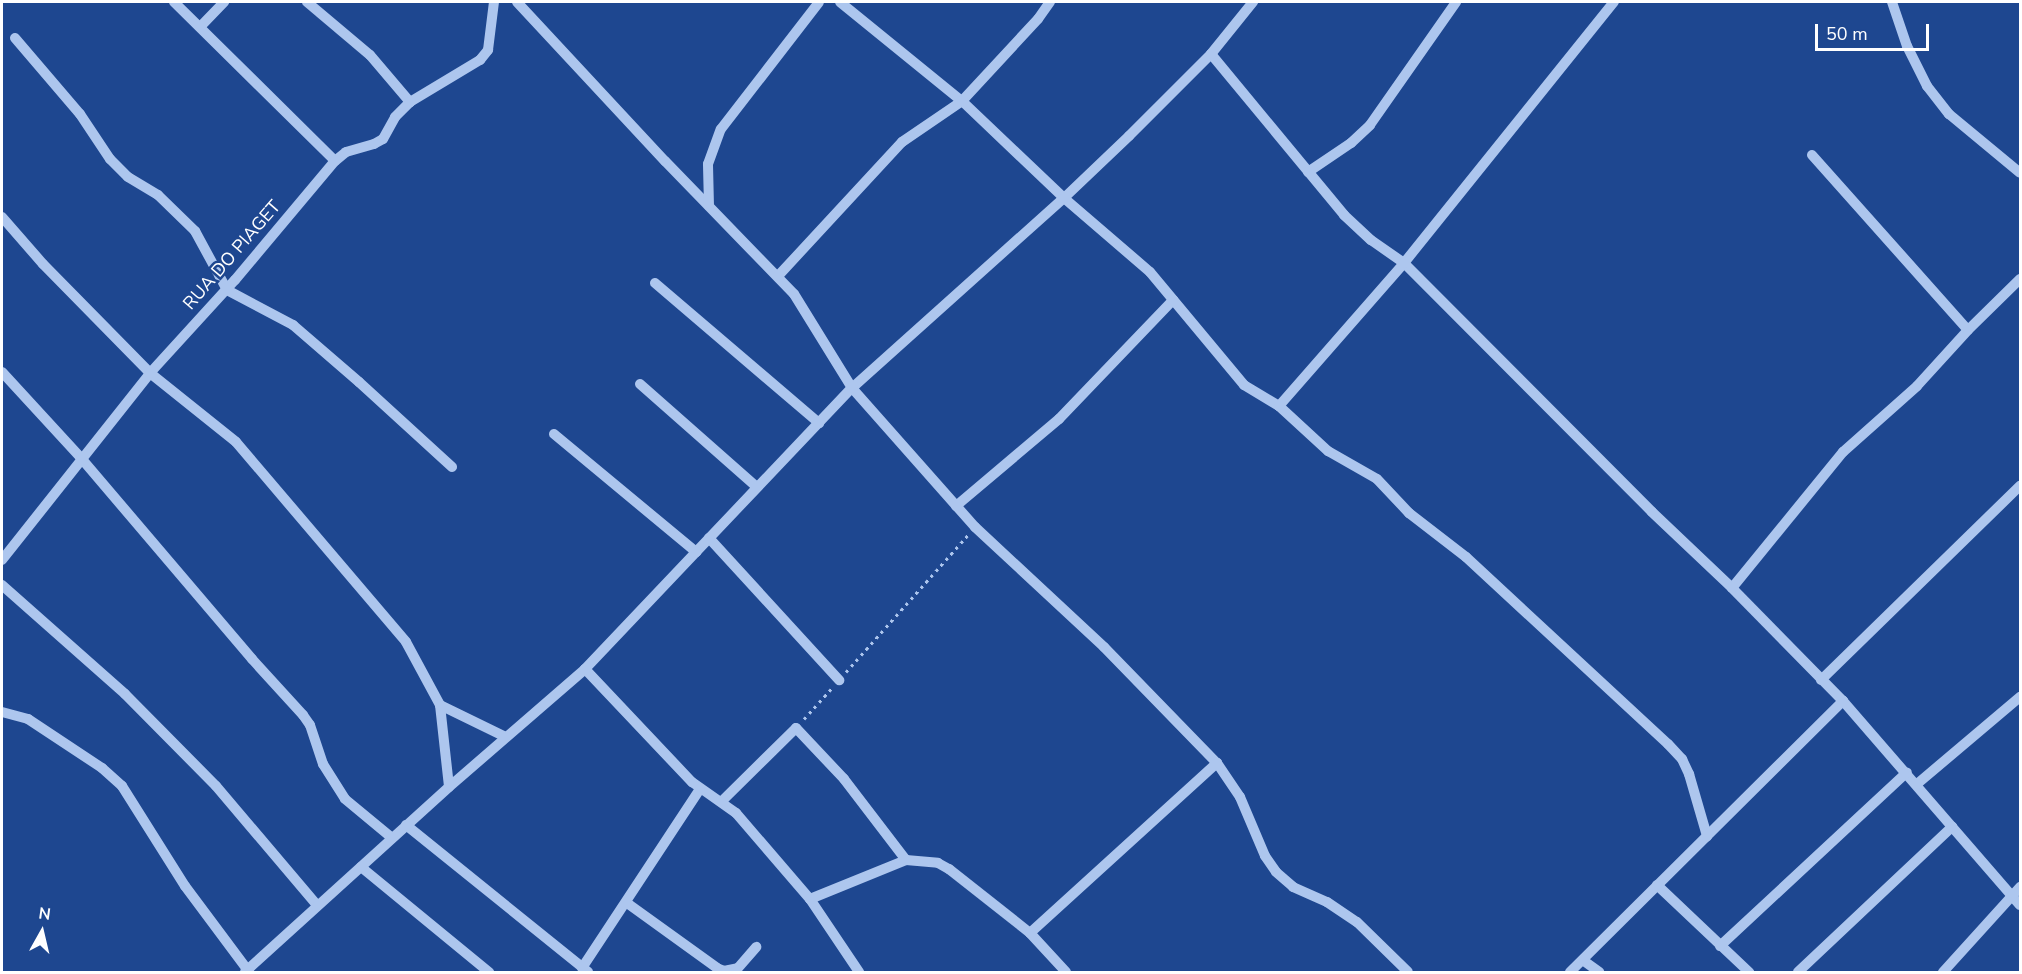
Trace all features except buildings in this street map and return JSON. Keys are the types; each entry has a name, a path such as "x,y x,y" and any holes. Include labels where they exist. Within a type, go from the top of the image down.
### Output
{"street":[{"path":"174,2 335,161"},
{"path":"200,27 224,2"},
{"path":"307,2 370,55 410,102"},
{"name":"RUA DO PIAGET","path":"2,560 150,373 227,290 335,161 346,152 374,144 383,138 394,117 410,102 480,60 488,50 494,2"},
{"path":"517,2 778,276 810,316 852,388 975,527 1104,647 1217,763 1240,797 1265,856 1276,872 1293,887 1327,902 1357,922 1408,972"},
{"path":"709,206 708,164 721,129 819,2"},
{"path":"840,2 962,101 1064,198 1150,272 1244,386 1279,406 1304,426 1328,451 1377,479 1409,513 1466,557 1668,744 1682,759 1689,774 1707,836"},
{"path":"778,276 902,142 962,101 1038,19 1050,2"},
{"path":"2,712 28,719 102,768 122,786 185,886 247,972 406,825 585,669 852,388 1064,198 1211,54 1253,2"},
{"path":"1308,172 1351,143 1370,125 1456,2"},
{"path":"1279,406 1404,263 1614,2"},
{"path":"1892,2 1907,46 1927,86 1949,114 2020,173"},
{"path":"15,38 80,114 110,159 128,177 158,195 195,231 227,290 292,325 452,467"},
{"path":"1211,54 1344,215 1371,240 1404,263 1843,701 1907,772 2020,906"},
{"path":"1812,155 1968,330"},
{"path":"2,217 43,264 150,373 236,442 406,642 440,705 449,787"},
{"path":"1732,588 1843,452 1917,386 1968,330 2020,279"},
{"path":"655,283 819,423"},
{"path":"956,506 1059,419 1173,300"},
{"path":"2,372 81,458 252,659 303,715 310,725 323,764 345,799 392,838"},
{"path":"640,384 757,487"},
{"path":"554,434 696,552"},
{"path":"1821,680 2020,486"},
{"path":"709,538 839,680"},
{"path":"2,585 125,694 216,786 317,905"},
{"path":"585,669 700,789 722,801 810,899 860,972"},
{"path":"1917,784 2020,697"},
{"path":"1570,972 1584,961 1657,885 1843,701"},
{"path":"440,705 506,737"},
{"path":"722,801 796,728 844,779 906,860"},
{"path":"1030,933 1217,763"},
{"path":"1720,946 1907,772"},
{"path":"406,825 585,970 700,789"},
{"path":"1798,972 1952,826"},
{"path":"810,899 906,860 923,860 949,869 1030,933 1066,972"},
{"path":"361,867 489,972"},
{"path":"1657,885 1749,972"},
{"path":"1943,972 2020,887"},
{"path":"627,903 724,971 738,968 756,947"},
{"path":"1584,961 1599,972"}],"path":[{"path":"796,728 975,527"}]}
